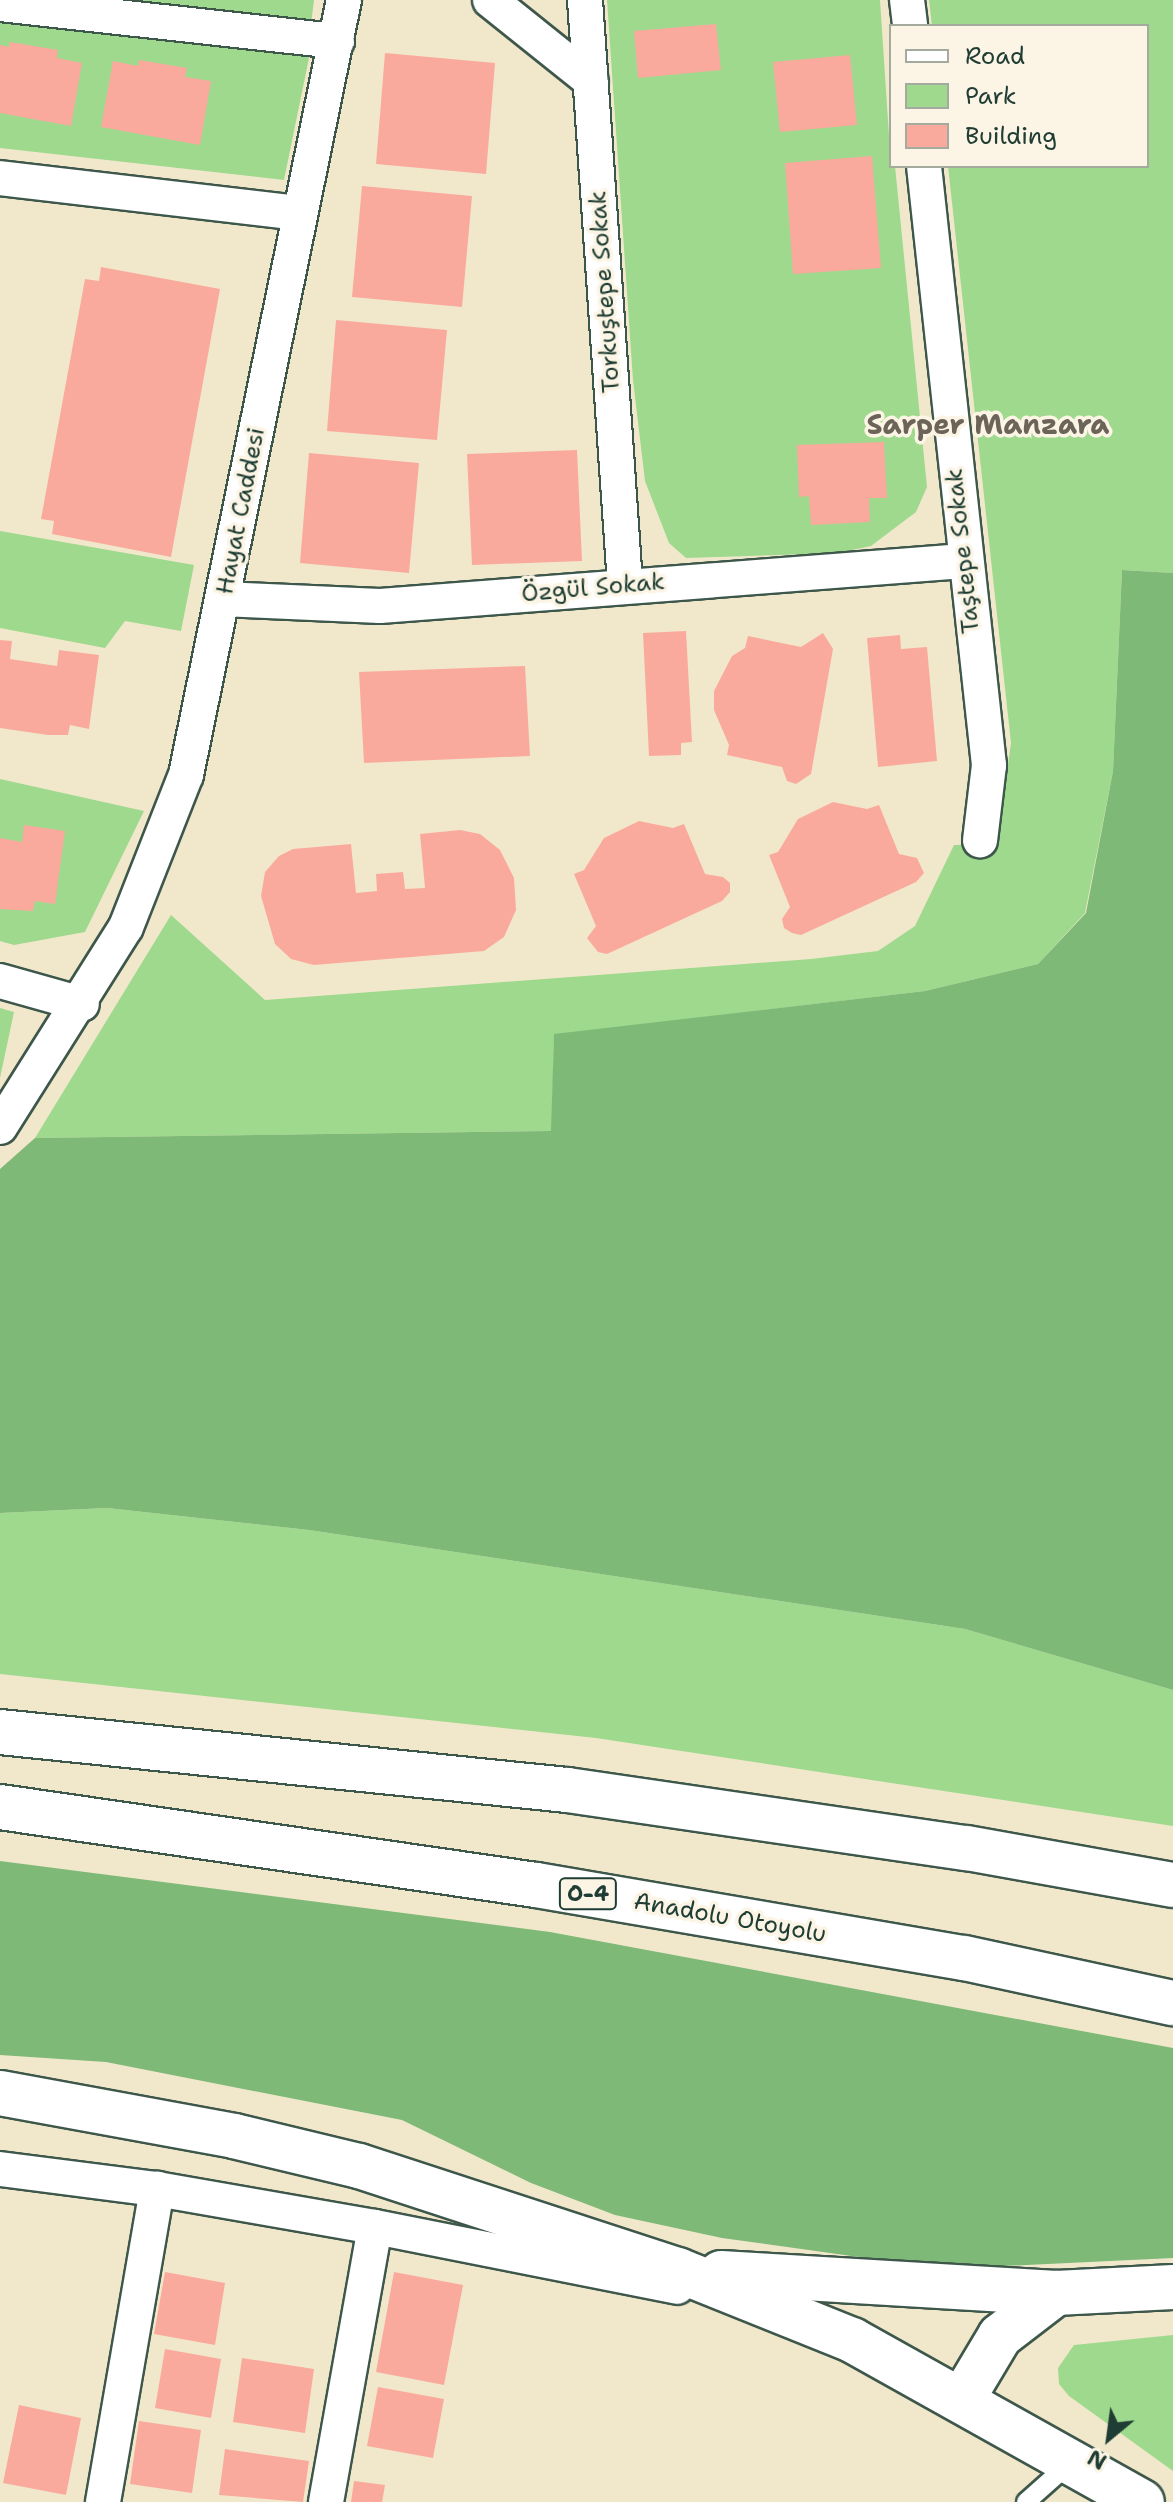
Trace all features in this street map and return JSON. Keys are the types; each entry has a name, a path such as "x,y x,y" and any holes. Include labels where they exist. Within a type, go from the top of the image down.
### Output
{"main road":[{"path":"0,1732 567,1790 967,1848 1173,1885"},
{"name":"Anadolu Otoyolu","path":"0,1807 536,1885 964,1958 1173,2003"},
{"path":"0,2093 204,2129 359,2166 678,2270 852,2340 963,2398 1142,2502"},
{"path":"678,2270 1056,2293 1173,2287"},
{"path":"963,2398 1000,2336 1056,2293"}],"street":[{"name":"Hayat Caddesi","path":"0,1127 82,1004 126,927 170,824 186,775 344,0"},
{"path":"490,0 591,81"},
{"name":"Torkuştepe Sokak","path":"585,0 625,584"},
{"path":"907,0 910,24"},
{"path":"0,4 337,41"},
{"name":"Taştepe Sokak","path":"924,168 963,561 989,765 980,840"},
{"path":"0,178 300,213"},
{"name":"Özgül Sokak","path":"222,599 380,606 625,584 963,561"},
{"path":"0,981 82,1004"},
{"path":"0,2169 157,2189 375,2227 769,2305"},
{"path":"103,2502 157,2189"},
{"path":"326,2502 375,2227"}],"lane":[{"path":"1026,2502 1073,2460"}],"green space":[{"path":"77,0 314,0 311,24"},
{"path":"607,0 880,0 889,168 895,168 927,487 916,512 871,546 838,553 686,558 669,543 645,481 633,380"},
{"path":"929,0 1173,0 1173,573 1122,570 1113,771 1085,913 1038,964 925,991 554,1035 552,1131 35,1138 171,915 265,1000 811,959 878,951 915,926 954,845 997,844 1011,743 948,168 1149,168 1149,24 932,24"},
{"path":"0,17 310,53 284,180 0,148"},
{"path":"0,531 194,565 181,631 125,621 105,648 0,628"},
{"path":"1122,570 1173,573 1173,1690 965,1629 309,1530 107,1508 0,1513 0,1169 35,1138 551,1131 554,1034 925,991 1038,964 1086,913 1113,771"},
{"path":"0,779 144,811 85,932 14,945 0,941"},
{"path":"0,1008 14,1012 0,1078"},
{"path":"107,1508 309,1530 965,1629 1173,1690 1173,1826 596,1738 0,1674 0,1513"},
{"path":"0,1861 550,1932 1173,2048 1173,2258 1004,2266 873,2259 722,2238 615,2215 531,2183 402,2120 106,2062 0,2055"},
{"path":"1173,2335 1173,2471 1069,2396 1059,2384 1058,2368 1074,2345"}],"building":[{"path":"716,24 721,70 638,78 634,31"},
{"path":"10,42 58,50 57,58 82,63 71,126 0,113 0,45 9,47"},
{"path":"385,53 495,63 486,174 376,164"},
{"path":"850,55 857,125 780,132 773,62"},
{"path":"139,60 187,68 185,77 211,81 200,145 101,127 113,61 138,66"},
{"path":"872,156 881,268 793,274 785,163"},
{"path":"362,186 472,196 462,307 352,297"},
{"path":"101,267 220,289 171,557 52,534 54,521 41,519 85,279 99,281"},
{"path":"336,320 447,330 437,440 327,431"},
{"path":"884,442 887,498 869,498 870,522 811,525 809,496 799,497 797,445"},
{"path":"577,450 582,561 472,565 467,454"},
{"path":"309,453 419,463 409,573 300,563"},
{"path":"686,631 692,742 681,743 681,755 649,756 643,633"},
{"path":"823,633 833,649 811,774 796,784 787,781 782,767 727,755 729,745 714,710 714,691 732,656 745,648 748,636 801,647"},
{"path":"900,635 901,649 927,647 937,761 878,767 867,638"},
{"path":"0,640 12,641 10,659 57,666 59,650 99,655 89,729 70,725 68,735 48,735 0,728"},
{"path":"525,666 530,756 364,763 359,672"},
{"path":"833,802 867,809 879,805 899,854 917,858 924,873 916,882 801,935 792,933 784,928 782,919 790,907 769,855 778,852 798,819"},
{"path":"639,821 673,828 684,824 705,874 723,877 730,883 730,892 722,901 607,954 598,952 587,938 596,926 574,874 584,870 604,838"},
{"path":"24,825 65,831 55,904 35,901 33,911 0,909 0,838 22,842"},
{"path":"460,830 480,834 500,850 514,878 516,910 504,937 484,951 314,965 291,959 275,944 261,896 265,872 279,856 293,849 351,844 356,893 377,891 376,874 403,872 405,889 425,888 420,834"},
{"path":"165,2272 225,2283 215,2345 154,2334"},
{"path":"394,2272 463,2285 444,2385 376,2372"},
{"path":"165,2349 221,2359 211,2418 155,2408"},
{"path":"242,2358 314,2369 305,2433 233,2422"},
{"path":"378,2387 444,2399 433,2458 367,2446"},
{"path":"19,2405 81,2418 66,2495 3,2483"},
{"path":"139,2421 201,2430 192,2493 130,2484"},
{"path":"225,2449 309,2461 303,2502 219,2495"},
{"path":"354,2481 385,2485 382,2502 351,2502"}],"district":[{"name":"Sarper Manzara","path":"988,424"}]}
